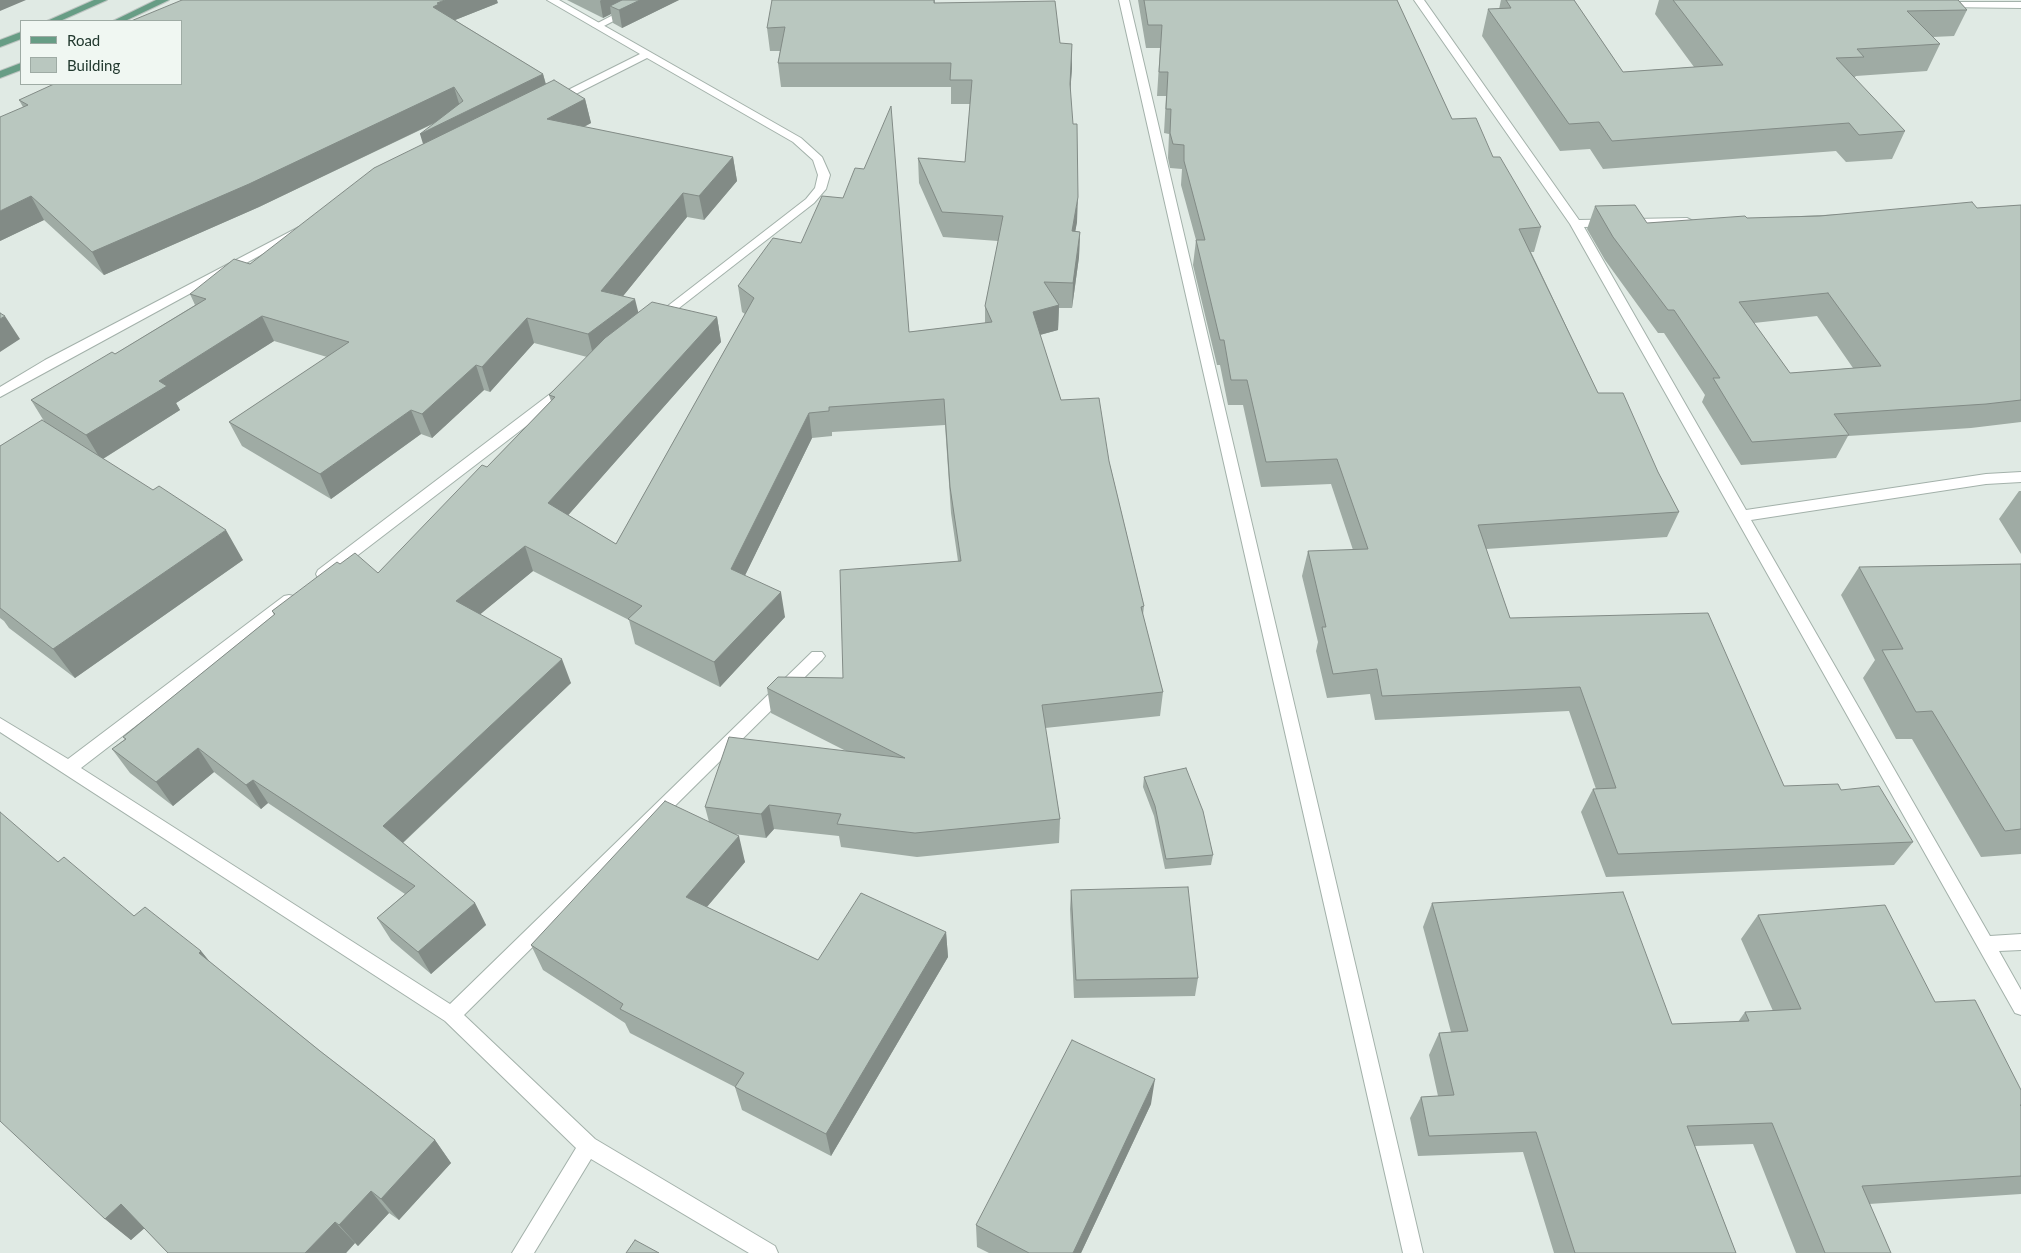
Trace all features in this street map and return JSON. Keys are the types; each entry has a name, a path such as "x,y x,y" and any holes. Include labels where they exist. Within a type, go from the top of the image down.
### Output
{"main road":[{"path":"54,20 102,0"},
{"path":"120,20 164,0"},
{"path":"0,44 20,34"},
{"path":"0,75 20,66"}],"street":[{"path":"552,0 797,140 818,159 824,175 820,189 810,200 650,324"},
{"path":"597,26 648,0"},
{"path":"1124,0 1413,1253"},
{"path":"1419,0 1576,224 2021,1007"},
{"path":"1934,4 2021,5"},
{"path":"541,107 646,55"},
{"path":"1576,224 1695,221"},
{"path":"0,393 50,363 313,222"},
{"path":"312,582 580,378"},
{"path":"1742,516 1986,479 2021,477"},
{"path":"67,769 296,594"},
{"path":"451,1015 817,656"},
{"path":"0,724 451,1015 588,1146 768,1253"},
{"path":"1985,944 2021,942"},
{"path":"522,1253 588,1146"}],"building":[{"path":"182,0 445,0 433,7 543,74 420,134 463,101 454,87 249,184 92,252 31,196 0,211 0,117 28,105 19,100 52,85 182,85 182,20 133,20"},
{"path":"622,0 640,0 619,10 610,6"},
{"path":"772,0 934,0 934,3 1055,1 1060,43 1072,44 1070,84 1073,124 1077,124 1078,197 1072,231 1080,232 1073,283 1044,282 1059,305 1033,312 1061,400 1099,398 1109,461 1144,606 1141,607 1163,692 1042,705 1060,819 915,833 837,824 841,814 769,805 761,814 705,807 729,737 905,758 767,688 778,677 843,678 840,570 961,561 950,487 944,399 829,407 829,411 809,413 731,569 781,592 714,662 628,619 642,606 525,546 456,601 562,659 383,826 475,903 418,952 377,918 415,886 253,780 246,785 198,748 156,782 112,749 126,739 123,737 275,614 272,611 337,562 340,564 355,553 378,573 482,465 487,467 555,397 549,395 605,338 652,302 717,317 548,503 616,544 754,298 738,286 773,238 801,243 822,196 843,198 855,168 864,169 891,106 909,332 992,322 985,306 1003,216 942,212 918,158 965,162 972,80 950,80 951,63 778,63 785,27 767,28"},
{"path":"1144,0 1397,0 1452,119 1476,118 1493,157 1500,157 1541,227 1519,229 1598,393 1623,393 1658,472 1679,512 1478,525 1510,618 1708,613 1784,786 1838,784 1841,790 1879,786 1913,842 1618,854 1593,789 1616,788 1580,687 1382,696 1377,669 1333,674 1322,627 1326,627 1308,551 1368,549 1337,459 1266,462 1247,380 1231,380 1224,340 1220,340 1196,240 1205,240 1184,161 1184,145 1173,144 1170,133 1171,109 1166,109 1168,72 1159,72 1162,25 1148,25"},
{"path":"1506,0 1574,0 1623,72 1723,65 1673,0 1958,0 1967,10 1907,11 1940,44 1857,49 1864,57 1836,58 1905,131 1859,135 1849,123 1612,141 1599,122 1569,124 1488,9 1511,8"},
{"path":"554,80 585,99 547,119 733,157 699,196 683,193 601,291 635,299 588,334 527,318 482,367 476,365 422,414 411,410 320,474 229,422 349,342 262,316 159,381 167,386 86,435 31,400 112,352 115,354 206,299 190,294 234,259 250,264 374,168"},
{"path":"1972,202 1977,208 2021,205 2021,400 1834,414 1849,435 1752,442 1713,378 1720,378 1674,310 1668,310 1613,237 1595,206 1635,205 1647,223 1745,216 1747,218 1820,216","holes":["1828,293 1881,366 1790,373 1739,302"]},
{"path":"42,420 153,490 159,486 226,530 53,649 0,608 0,446"},
{"path":"2021,564 2021,829 2005,831 1932,711 1916,712 1882,650 1903,649 1859,567"},
{"path":"1186,768 1203,811 1213,855 1166,859 1155,806 1144,777"},
{"path":"665,801 739,836 686,897 818,960 861,893 946,932 826,1134 735,1087 744,1073 620,1009 623,1004 531,945"},
{"path":"0,812 58,862 64,857 134,916 145,907 201,951 199,953 320,1051 435,1140 381,1199 371,1191 339,1225 335,1222 305,1253 168,1253 121,1204 105,1219 0,1121"},
{"path":"1188,887 1198,978 1076,980 1071,890"},
{"path":"1623,892 1672,1024 1749,1021 1745,1012 1801,1009 1758,915 1885,905 1935,1002 1975,1000 2021,1090 2021,1176 1862,1186 1891,1253 1825,1253 1772,1123 1687,1126 1736,1253 1575,1253 1536,1132 1429,1136 1421,1097 1454,1095 1439,1033 1468,1031 1432,903"},
{"path":"1072,1040 1155,1079 1073,1253 1029,1253 976,1225"},
{"path":"635,1240 659,1253 626,1253"}]}
